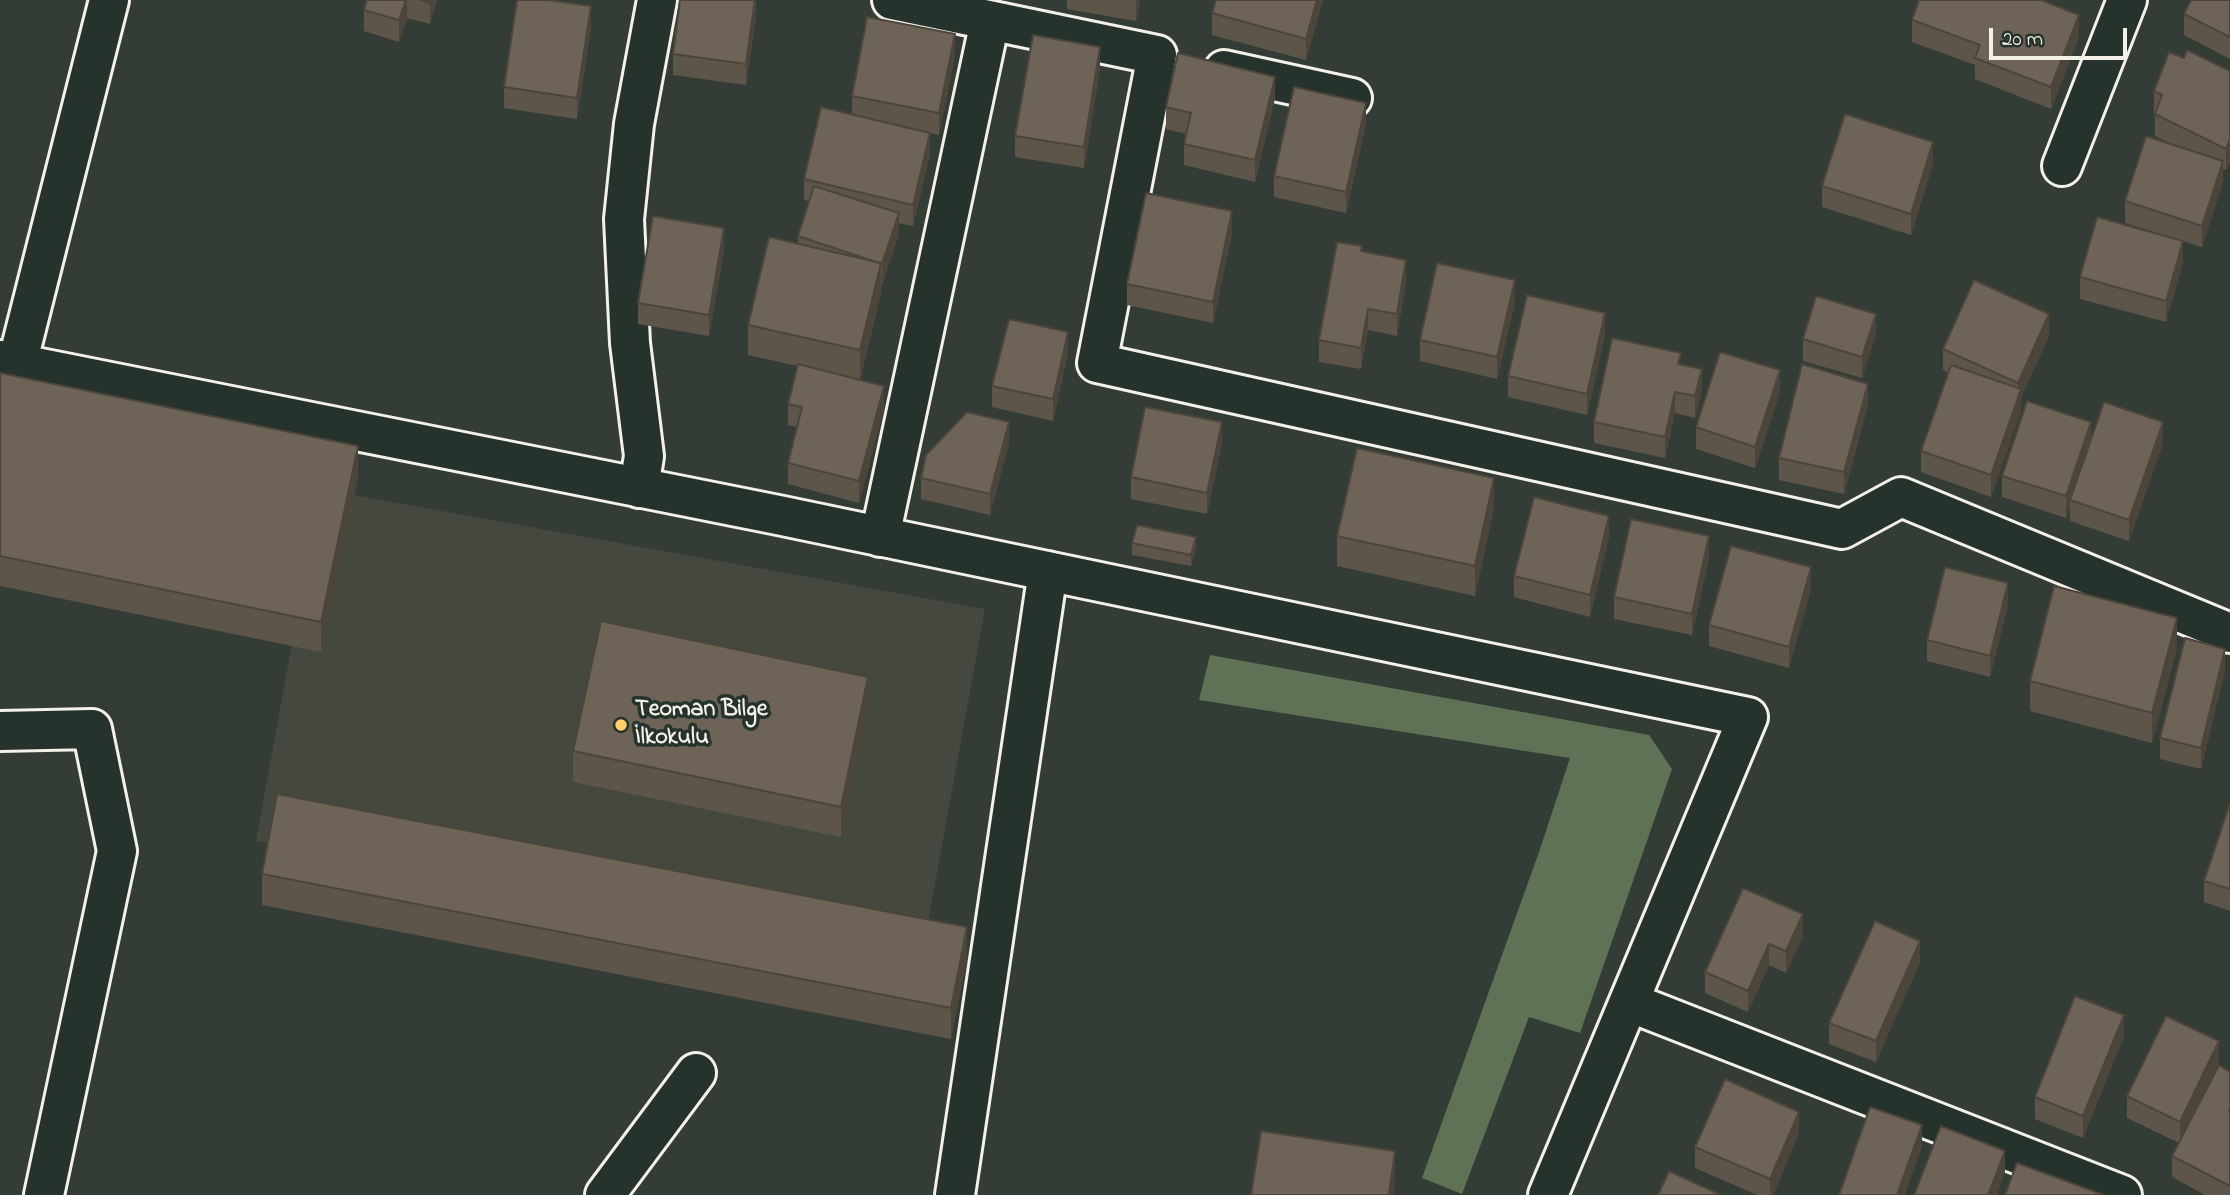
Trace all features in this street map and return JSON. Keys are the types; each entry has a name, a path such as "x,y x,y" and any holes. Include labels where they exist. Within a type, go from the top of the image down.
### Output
{"street":[{"path":"108,0 9,362 1048,571 1748,717 1548,1195"},
{"path":"639,488 644,456 631,343 624,219 634,124 657,0"},
{"path":"892,0 1352,98"},
{"path":"2062,166 2127,0"},
{"path":"880,537 990,21"},
{"path":"1157,55 1097,363 1842,529 1901,497 2230,633"},
{"path":"955,1195 1048,571"},
{"path":"0,731 92,729 117,851 44,1195"},
{"path":"1629,1002 2122,1195"},
{"path":"605,1195 696,1073"}],"shaded area":[{"name":"Teoman Bilge İlkokulu","path":"320,489 985,609 921,961 256,841"}],"green space":[{"path":"1210,655 1649,735 1672,769 1580,1033 1529,1017 1462,1194 1422,1178 1570,758 1199,700"}],"building":[{"path":"367,0 406,0 399,20 364,10"},
{"path":"517,0 548,0 591,6 577,98 504,87"},
{"path":"680,0 755,0 746,64 673,54"},
{"path":"1216,0 1317,0 1306,39 1212,13"},
{"path":"1919,0 2041,0 2079,15 2051,87 1975,58 1980,45 1912,20"},
{"path":"2191,0 2230,0 2230,37 2184,14"},
{"path":"867,17 955,34 939,113 852,96"},
{"path":"1033,35 1100,47 1084,147 1015,136"},
{"path":"2187,50 2230,71 2230,140 2226,149 2155,114 2162,95 2154,91 2169,52 2184,58"},
{"path":"1178,53 1275,77 1255,160 1184,144 1191,113 1166,107"},
{"path":"1294,87 1366,103 1346,192 1274,176"},
{"path":"821,107 930,133 913,205 804,179"},
{"path":"1845,114 1933,142 1911,214 1822,186"},
{"path":"2146,136 2223,161 2202,226 2125,201"},
{"path":"814,186 899,213 882,264 798,236"},
{"path":"1146,193 1232,211 1213,302 1127,284"},
{"path":"653,216 724,228 709,315 638,303"},
{"path":"2097,217 2183,241 2166,301 2080,277"},
{"path":"769,237 881,263 860,350 748,325"},
{"path":"1337,242 1362,246 1361,251 1406,260 1397,314 1368,309 1361,348 1319,340"},
{"path":"1437,263 1515,280 1497,357 1420,340"},
{"path":"1974,280 2049,314 2018,383 1943,349"},
{"path":"1527,295 1605,313 1587,394 1508,376"},
{"path":"1816,296 1876,314 1862,357 1803,339"},
{"path":"1009,319 1068,332 1053,399 992,386"},
{"path":"1612,338 1681,353 1678,364 1702,369 1695,396 1675,392 1665,437 1594,422"},
{"path":"1720,352 1780,370 1755,447 1696,427"},
{"path":"798,364 884,386 859,481 788,463 802,407 788,404"},
{"path":"1802,364 1868,384 1844,472 1779,458"},
{"path":"1951,365 2021,389 1991,475 1921,451"},
{"path":"0,373 358,446 321,622 0,556"},
{"path":"2027,401 2091,422 2066,496 2002,476"},
{"path":"2104,402 2163,422 2129,520 2070,500"},
{"path":"1145,407 1222,422 1207,493 1131,477"},
{"path":"967,412 1009,422 990,494 921,478 926,455"},
{"path":"1357,448 1494,478 1475,566 1337,536"},
{"path":"1534,497 1609,516 1590,595 1514,576"},
{"path":"1631,519 1709,536 1692,614 1614,597"},
{"path":"1137,525 1196,537 1191,555 1132,543"},
{"path":"1731,546 1811,567 1789,647 1709,625"},
{"path":"1945,567 2008,583 1990,656 1927,640"},
{"path":"2054,586 2177,618 2152,713 2030,681"},
{"path":"601,621 868,677 841,807 573,751"},
{"path":"2185,638 2225,649 2201,748 2160,738"},
{"path":"277,794 967,927 951,1008 262,874"},
{"path":"2230,803 2230,889 2204,881"},
{"path":"1743,888 1803,914 1786,951 1769,944 1748,991 1705,972"},
{"path":"1875,921 1920,941 1876,1041 1829,1023"},
{"path":"2075,996 2124,1015 2083,1116 2035,1097"},
{"path":"2166,1016 2219,1041 2180,1122 2127,1096"},
{"path":"2219,1065 2230,1072 2230,1186 2172,1156"},
{"path":"1725,1079 1799,1112 1770,1179 1695,1147"},
{"path":"1870,1107 1922,1125 1897,1195 1839,1195"},
{"path":"1941,1126 2005,1151 1988,1195 1914,1195"},
{"path":"1261,1131 1395,1151 1389,1195 1251,1195"},
{"path":"2017,1163 2104,1195 2005,1195"},
{"path":"1669,1171 1721,1195 1658,1195"}],"place":[{"name":"Teoman Bilge İlkokulu","path":"621,725"}]}
